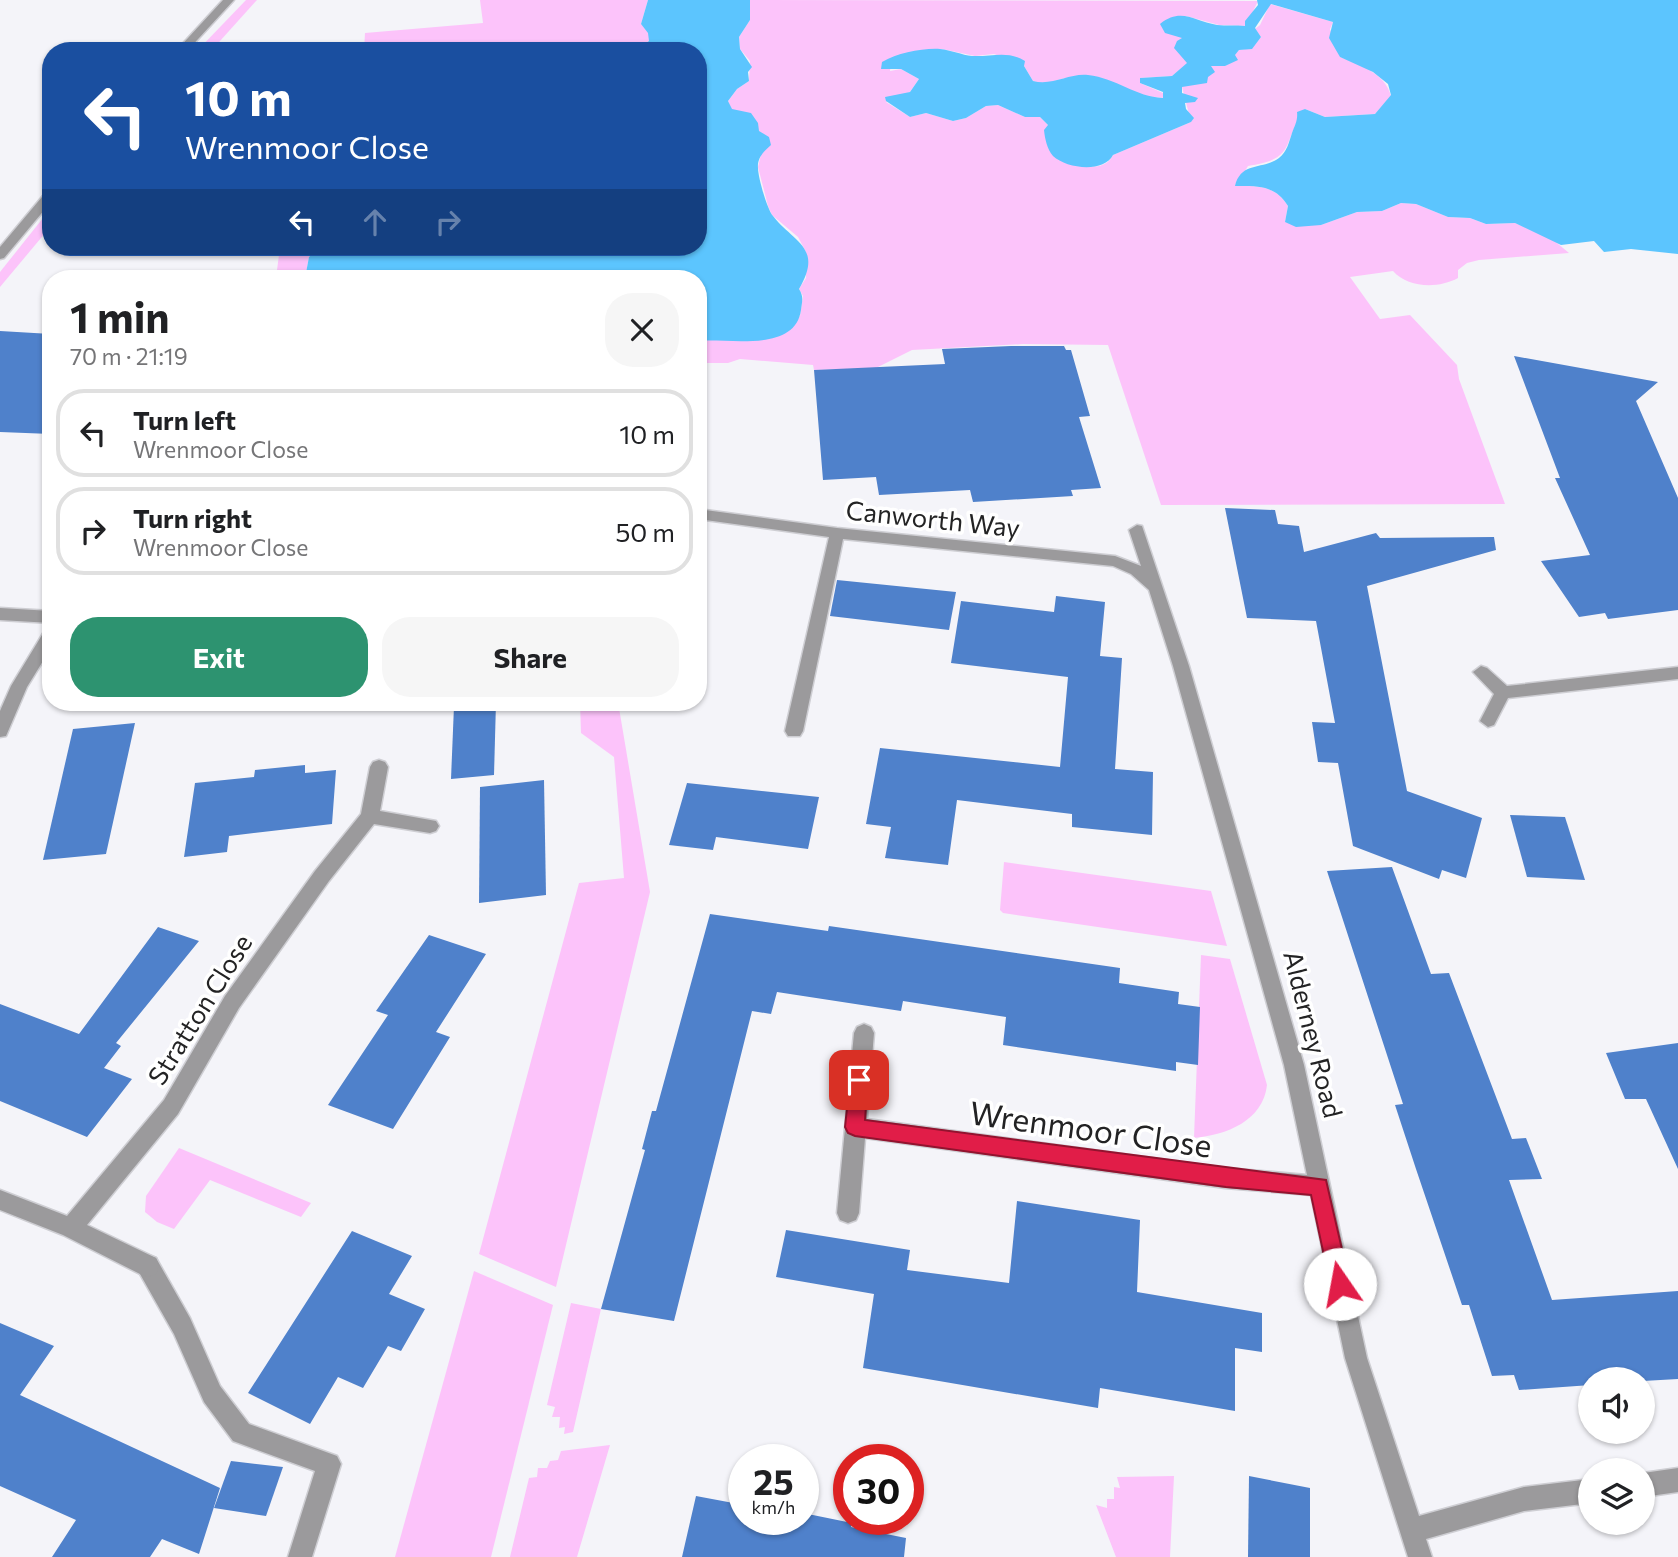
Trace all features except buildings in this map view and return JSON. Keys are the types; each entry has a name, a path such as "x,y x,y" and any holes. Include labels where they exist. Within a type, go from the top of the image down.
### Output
{"street":[{"path":"189,42 229,0"},
{"path":"0,255 42,205"},
{"name":"Canworth Way","path":"707,515 837,533 1115,561 1136,570 1155,588"},
{"name":"Alderney Road","path":"1137,530 1181,666 1291,1052 1356,1358 1420,1557"},
{"path":"794,731 837,533"},
{"path":"0,614 42,617"},
{"path":"0,731 19,686 42,649"},
{"path":"1481,672 1503,693"},
{"path":"1503,693 1678,673"},
{"path":"1488,721 1503,693"},
{"name":"Stratton Close","path":"71,1228 171,1107 232,1002 322,876 370,817 379,766"},
{"path":"370,817 430,826"},
{"path":"848,1213 864,1033"},
{"name":"Wrenmoor Close","path":"855,1127 1226,1178 1319,1186"},
{"path":"0,1200 71,1228 148,1266 182,1326 212,1394 241,1433 329,1464 300,1557"},
{"path":"1655,1483 1678,1480"},
{"path":"1410,1531 1524,1499 1578,1493"}],"shaded area":[{"path":"246,0 257,0 219,42 206,42"},
{"path":"480,0 648,0 641,24 649,33 649,41 364,42 365,33 483,23"},
{"path":"750,0 1258,1 1246,26 1219,25 1186,16 1180,54 1188,63 1172,76 1140,78 1140,83 1163,93 1164,98 1143,96 1065,78 1044,84 1033,81 1024,66 994,54 975,56 942,49 892,57 890,71 901,69 919,79 910,92 886,102 910,117 926,113 953,121 966,118 986,106 998,105 1025,117 1040,117 1048,125 1063,162 1091,167 1104,164 1113,155 1191,122 1182,87 1210,66 1225,66 1239,50 1252,48 1261,37 1255,29 1260,25 1270,4 1333,22 1330,29 1340,57 1378,76 1391,96 1375,114 1325,117 1305,109 1282,154 1264,163 1248,166 1236,186 1272,190 1288,206 1285,222 1321,225 1357,212 1382,211 1401,203 1416,204 1448,217 1470,218 1486,224 1515,223 1551,238 1569,253 1479,260 1467,263 1458,270 1458,278 1433,285 1415,284 1399,277 1393,271 1350,277 1380,319 1410,315 1457,365 1459,379 1505,504 1161,505 1108,345 1023,344 912,350 876,368 814,370 813,365 740,359 728,363 707,363 707,340 724,338 754,341 800,316 803,296 799,289 806,278 806,252 798,237 772,215 768,206 758,167 761,154 759,131 731,109 728,101 737,89 749,81 750,61 740,49 739,37 750,20"},
{"path":"42,219 42,237 0,287 0,272"},
{"path":"279,256 310,256 307,270 277,270"},
{"path":"580,711 620,711 650,892 556,1287 479,1254 579,883 624,878 614,757 581,733"},
{"path":"1004,862 1211,891 1227,946 1003,913 1000,910"},
{"path":"1201,955 1230,959 1267,1085 1264,1097 1251,1117 1218,1134 1194,1138"},
{"path":"179,1148 311,1203 301,1217 210,1180 174,1229 157,1222 145,1212 146,1196"},
{"path":"474,1271 553,1305 491,1557 395,1557"},
{"path":"571,1303 601,1309 573,1432 564,1434 565,1427 559,1428 560,1417 552,1417 555,1407 547,1405"},
{"path":"610,1445 577,1557 510,1557 529,1478 537,1477 538,1468 547,1468 550,1461 558,1460 561,1451"},
{"path":"1174,1476 1170,1557 1116,1557 1096,1505 1107,1508 1107,1499 1114,1499 1114,1487 1120,1488 1117,1477"}],"water":[{"path":"648,0 750,0 750,20 739,37 740,49 752,67 748,72 749,81 737,89 728,101 732,109 751,113 758,123 759,131 769,137 771,145 758,164 766,200 773,216 797,239 807,254 806,275 799,289 802,297 801,310 796,324 787,333 759,340 707,341 707,270 307,270 310,256 707,256 707,42 648,42 648,33 641,24"},
{"path":"1257,0 1678,0 1678,254 1631,249 1604,252 1594,241 1561,245 1515,223 1486,224 1470,218 1448,217 1416,204 1401,203 1382,211 1357,212 1321,225 1296,227 1285,222 1288,206 1272,190 1235,186 1242,173 1282,156 1295,125 1297,112 1305,109 1325,117 1375,114 1391,95 1388,84 1373,72 1340,57 1329,38 1333,22 1271,4 1255,28 1261,37 1252,49 1239,50 1235,55 1238,60 1225,66 1211,66 1215,72 1208,77 1207,83 1182,87 1182,93 1198,98 1195,102 1185,103 1186,109 1194,118 1191,122 1113,155 1102,165 1076,166 1053,156 1045,137 1044,130 1048,125 1040,117 1025,117 998,105 986,106 966,118 953,121 926,113 910,117 886,101 885,97 910,92 919,79 901,69 881,69 882,62 918,50 933,49 972,56 1006,55 1019,58 1025,61 1024,66 1033,81 1047,82 1088,75 1163,98 1163,92 1140,83 1140,78 1172,76 1187,63 1174,48 1182,38 1165,33 1160,24 1175,16 1181,16 1217,25 1245,26 1245,21 1258,5"}],"route":[{"path":"859,1080 855,1127 1226,1178 1319,1186 1340,1284"}]}
